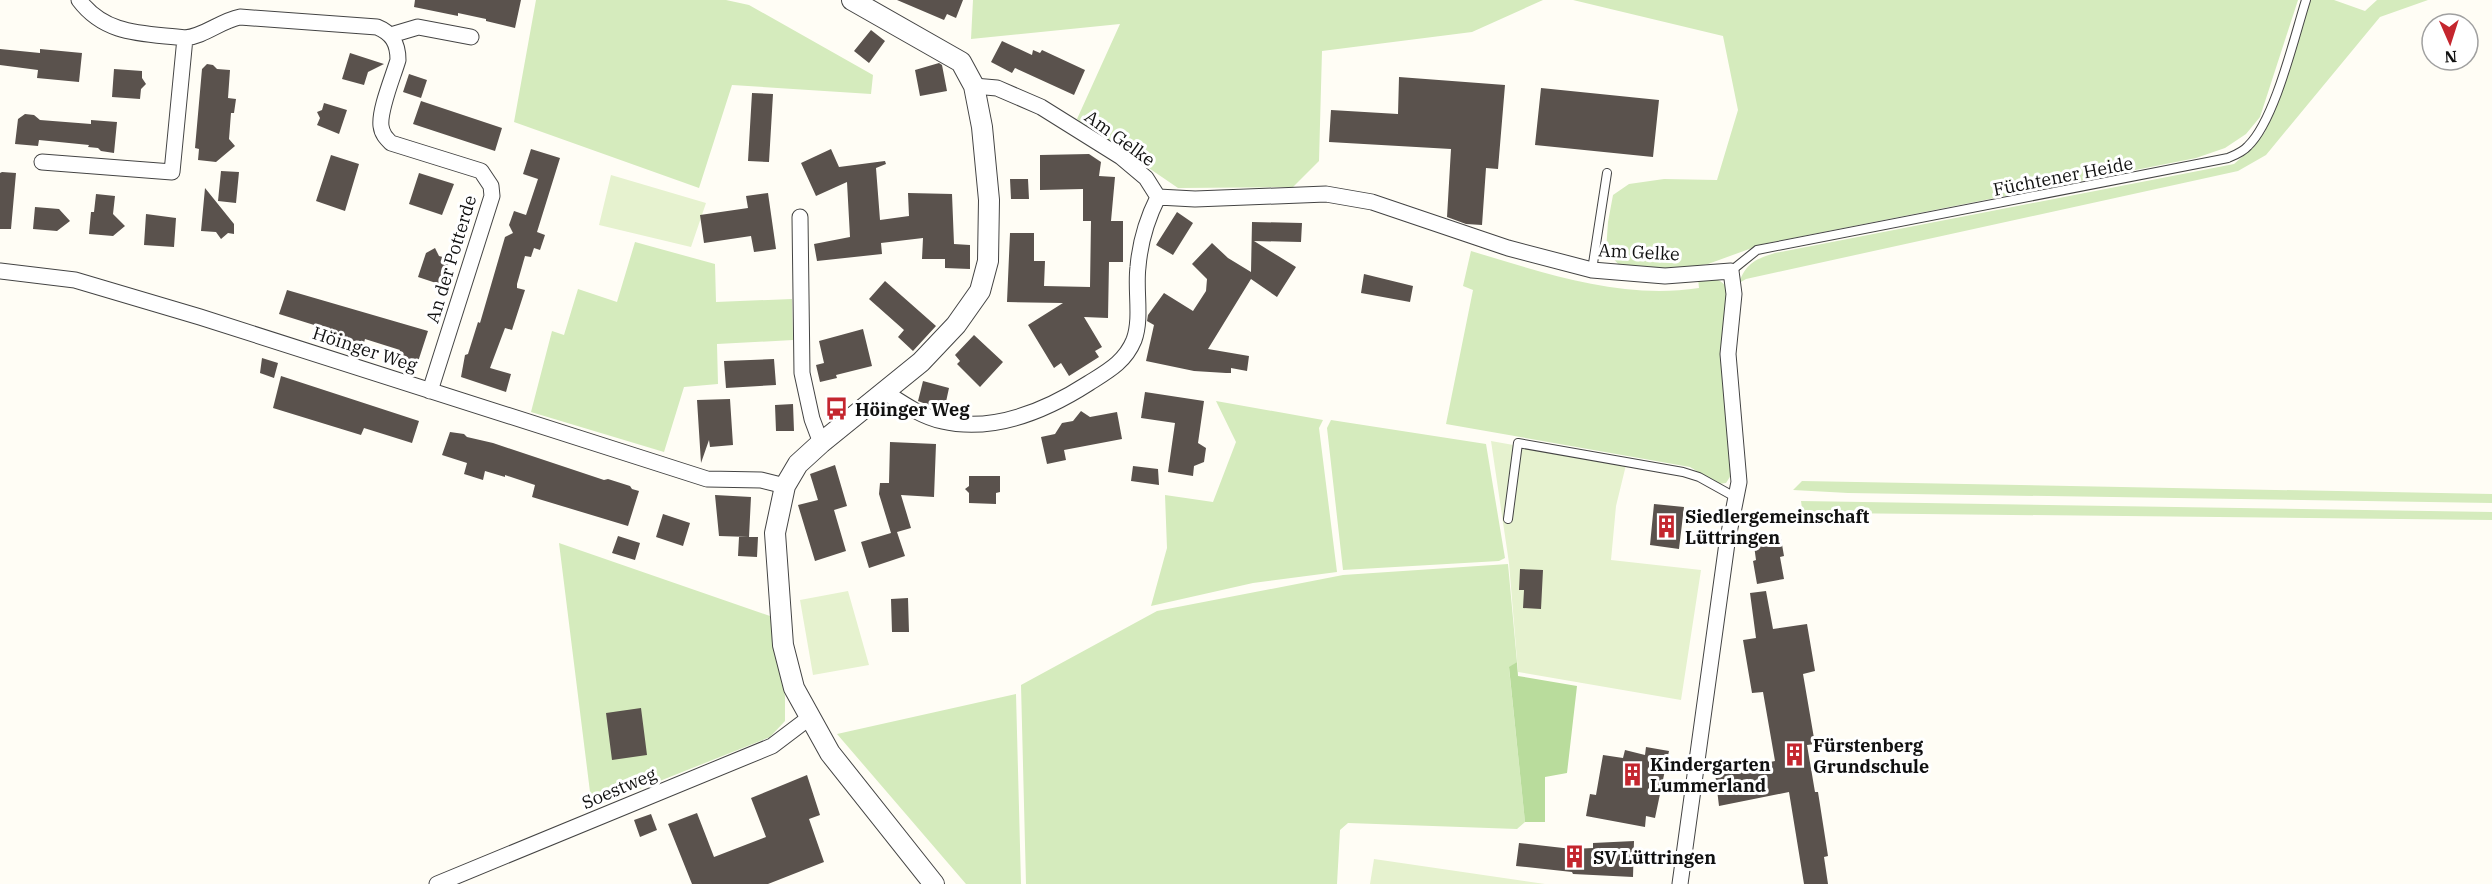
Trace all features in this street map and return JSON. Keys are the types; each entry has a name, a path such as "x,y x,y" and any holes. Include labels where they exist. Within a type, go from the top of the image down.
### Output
{"street":[{"path":"79,0 87,11 117,30 185,38 195,37 228,19 240,17 377,27 391,35 418,27 471,37"},
{"path":"852,0 962,62 974,86 982,127 989,200 988,261 980,291 956,325 921,362 798,464 785,486 775,533 783,645 794,688 830,753 934,884"},
{"name":"An der Potterde","path":"391,35 398,50 398,60 381,116 384,136 391,143 481,171 491,186 492,196 430,391"},
{"path":"42,162 172,172 185,38"},
{"name":"Am Gelke","path":"974,86 997,88 1041,107 1121,158 1146,178 1158,197 1195,200 1326,194 1372,202 1508,248 1592,270 1665,276 1731,272"},
{"path":"885,392 907,406 940,421 971,425 1017,417 1060,402 1116,366 1128,353 1135,336 1138,267 1146,221 1158,197"},
{"path":"800,217 802,373 812,420 821,443"},
{"name":"Höinger Weg","path":"0,271 75,280 200,317 707,479 761,480 785,486"},
{"path":"1680,884 1726,543 1739,482 1728,354 1734,294 1731,272"},
{"name":"Soestweg","path":"437,884 772,746 809,718"}],"lane":[{"name":"Füchtener Heide","path":"1731,272 1757,250 2228,158 2247,148 2261,131 2270,111 2306,0"},
{"path":"1592,270 1607,173"},
{"path":"1508,519 1518,443 1683,472 1699,477 1735,497"}],"green space":[{"path":"536,0 726,0 749,5 873,75 871,94 732,85 699,188 514,122"},
{"path":"973,0 1543,0 1472,32 1322,51 1319,161 1293,187 1178,188 1077,119 1120,24 971,39"},
{"path":"1573,0 2298,0 2260,117 2246,134 2225,148 2196,158 1763,244 1708,264 1668,271 1622,268 1606,251 1613,195 1629,184 1664,179 1717,180 1738,110 1723,36"},
{"path":"2309,0 2334,0 2365,11 2377,0 2428,0 2380,17 2266,155 2238,171 1746,279 1739,283 1748,266 1762,257 1775,253 2234,164 2265,132"},
{"path":"611,175 706,203 691,247 599,225"},
{"path":"635,242 715,264 716,302 792,299 793,340 717,344 718,384 684,387 664,452 531,412 552,331 564,335 578,289 617,302"},
{"path":"1471,251 1555,276 1612,287 1670,291 1699,288 1698,278 1722,282 1730,296 1733,472 1726,483 1718,484 1690,467 1446,424 1473,290 1463,286"},
{"path":"1216,401 1323,420 1319,428 1337,572 1253,583 1151,606 1167,548 1165,495 1213,502 1236,442"},
{"path":"1331,420 1486,444 1505,558 1499,561 1343,570 1327,428"},
{"path":"1491,441 1626,465 1616,506 1611,560 1701,570 1681,700 1518,672 1509,563"},
{"path":"1802,481 2492,494 2492,503 1848,493 1793,490"},
{"path":"1801,501 2492,512 2492,520 1833,513 1803,516"},
{"path":"559,543 770,616 785,696 785,721 770,737 592,808"},
{"path":"1508,564 1517,662 1509,668 1525,822 1517,829 1348,823 1340,830 1337,884 1026,884 1021,685 1157,611 1343,575"},
{"path":"848,591 869,665 813,675 800,600"},
{"path":"1517,662 1518,676 1577,686 1567,773 1545,777 1545,822 1525,822 1509,667"},
{"path":"1016,694 1021,884 966,884 837,734"},
{"path":"1374,859 1545,884 1370,884"}],"building":[{"path":"415,0 521,0 515,28 458,13 458,16 414,7"},
{"path":"897,0 963,0 956,18 947,14 944,20"},
{"path":"871,30 885,41 869,63 854,51"},
{"path":"1002,41 1032,55 1033,50 1040,53 1042,50 1085,70 1074,95 1015,68 1012,73 991,62"},
{"path":"0,49 40,53 40,49 82,53 79,82 37,78 38,70 0,65"},
{"path":"350,53 384,64 368,72 364,85 342,79"},
{"path":"939,63 942,65 947,91 920,96 915,70"},
{"path":"207,64 217,69 230,70 228,98 236,99 234,113 231,113 229,139 235,146 216,162 198,160 199,149 195,148 202,69"},
{"path":"114,69 142,71 142,78 146,84 141,89 140,99 112,97"},
{"path":"409,74 427,80 421,98 403,92"},
{"path":"1399,77 1505,85 1498,169 1486,168 1482,225 1466,224 1447,217 1451,149 1329,142 1331,110 1398,114"},
{"path":"1541,88 1659,100 1653,157 1535,145"},
{"path":"752,93 773,94 769,162 748,161"},
{"path":"421,101 502,128 495,151 413,124"},
{"path":"324,103 347,110 339,134 317,125 320,118 317,112 322,110"},
{"path":"25,114 34,115 40,120 91,124 91,120 117,122 114,153 88,147 89,145 39,140 38,146 15,144 18,119"},
{"path":"531,149 560,158 537,232 545,235 540,250 534,248 531,257 525,256 517,288 525,290 512,330 505,328 490,368 511,374 506,392 461,377 465,355 468,354 478,322 480,323 505,237 513,233 509,225 514,211 526,215 538,179 523,174"},
{"path":"831,149 839,167 885,161 886,164 876,168 880,220 909,216 908,193 952,194 954,244 970,245 970,269 945,268 945,259 922,259 923,238 881,243 882,254 817,261 814,244 850,237 847,182 816,196 801,163"},
{"path":"1089,154 1101,162 1099,176 1115,177 1111,221 1123,221 1123,262 1109,262 1108,318 1084,317 1102,347 1095,351 1099,357 1069,376 1061,363 1054,368 1028,325 1063,303 1007,302 1010,233 1034,233 1034,261 1045,261 1044,286 1090,287 1091,221 1083,221 1083,189 1040,190 1040,155"},
{"path":"331,155 359,164 345,211 316,201"},
{"path":"221,171 239,172 236,203 218,201"},
{"path":"0,173 16,173 11,229 0,229"},
{"path":"419,173 454,184 442,215 409,204"},
{"path":"1010,179 1028,179 1029,199 1011,199"},
{"path":"205,188 234,224 234,234 228,233 221,239 216,232 201,231"},
{"path":"768,193 776,249 754,252 751,236 704,243 700,215 748,208 746,196"},
{"path":"96,194 115,196 113,214 125,226 113,236 89,234 91,212 94,212"},
{"path":"35,207 59,209 70,221 57,231 33,229"},
{"path":"1177,212 1193,223 1173,255 1156,245"},
{"path":"146,214 176,218 174,247 144,245"},
{"path":"1252,222 1302,223 1301,242 1254,241 1296,267 1277,297 1251,279 1208,349 1249,356 1247,371 1231,368 1231,373 1194,371 1146,361 1154,325 1147,321 1148,315 1164,293 1193,311 1206,291 1207,279 1192,264 1212,243 1228,258 1251,272"},
{"path":"435,248 439,256 450,259 442,285 418,277 426,253"},
{"path":"1364,274 1413,286 1410,302 1361,293"},
{"path":"885,281 936,326 913,351 898,337 904,330 869,299"},
{"path":"287,290 428,331 415,371 407,357 398,354 400,350 365,339 363,346 328,335 330,330 279,314"},
{"path":"863,329 872,366 836,375 837,378 820,382 816,365 824,363 819,341"},
{"path":"974,335 1003,362 980,387 957,364 960,361 955,355"},
{"path":"262,358 278,363 274,378 260,373"},
{"path":"774,359 776,385 726,388 724,361"},
{"path":"281,376 419,421 412,443 364,428 361,435 273,408"},
{"path":"923,381 949,388 944,411 918,401"},
{"path":"1145,392 1204,401 1198,443 1206,448 1204,462 1194,466 1193,476 1168,472 1175,423 1141,418"},
{"path":"730,399 733,445 710,447 709,440 701,463 697,400"},
{"path":"793,404 794,431 776,431 775,405"},
{"path":"1081,411 1090,417 1117,412 1122,439 1064,450 1066,460 1047,464 1041,437 1055,434 1062,423 1073,421"},
{"path":"450,432 464,434 467,437 493,443 604,480 608,479 630,486 639,491 628,526 532,497 535,485 505,475 505,477 485,471 483,480 464,474 467,463 442,455"},
{"path":"890,442 936,444 934,497 901,495 911,528 897,532 905,556 869,568 861,542 891,533 879,494 880,483 889,483"},
{"path":"835,465 847,506 834,510 846,551 815,561 798,505 818,500 810,474"},
{"path":"1133,466 1158,469 1159,485 1131,481"},
{"path":"969,476 1000,476 1000,492 996,493 996,504 969,503 969,493 965,489 969,486"},
{"path":"715,495 751,497 749,537 719,536"},
{"name":"Siedlergemeinschaft Lüttringen","path":"1654,504 1684,507 1679,549 1650,545"},
{"path":"663,514 690,523 683,546 656,537"},
{"path":"1780,533 1784,556 1780,557 1784,579 1757,584 1753,561 1756,560 1753,538"},
{"path":"618,536 640,543 635,560 612,553"},
{"path":"739,537 758,537 757,557 738,556"},
{"path":"1520,569 1543,570 1541,609 1523,608 1524,590 1519,590"},
{"name":"Fürstenberg Grundschule","path":"1766,591 1773,629 1807,624 1815,671 1803,674 1815,744 1807,745 1815,792 1818,792 1828,856 1824,857 1828,884 1804,884 1789,792 1719,806 1715,773 1775,761 1763,692 1752,693 1743,640 1756,638 1750,593"},
{"path":"908,598 909,632 892,632 891,599"},
{"path":"641,708 647,755 612,760 606,713"},
{"name":"Kindergarten Lummerland","path":"1646,747 1669,751 1655,818 1646,816 1645,827 1586,816 1590,794 1596,795 1603,755 1623,758 1625,750 1645,755"},
{"path":"807,775 820,815 809,819 824,862 768,884 692,884 668,824 697,813 714,857 766,837 751,798"},
{"path":"651,814 657,830 640,837 634,820"},
{"name":"SV Lüttringen","path":"1634,841 1633,877 1573,874 1572,872 1516,866 1519,843 1572,849 1593,848 1593,843"}],"place":[{"name":"Höinger Weg","path":"837,409"},
{"name":"Siedlergemeinschaft Lüttringen","path":"1667,526"},
{"name":"Fürstenberg Grundschule","path":"1795,755"},
{"name":"Kindergarten Lummerland","path":"1632,774"},
{"name":"SV Lüttringen","path":"1575,857"}]}
